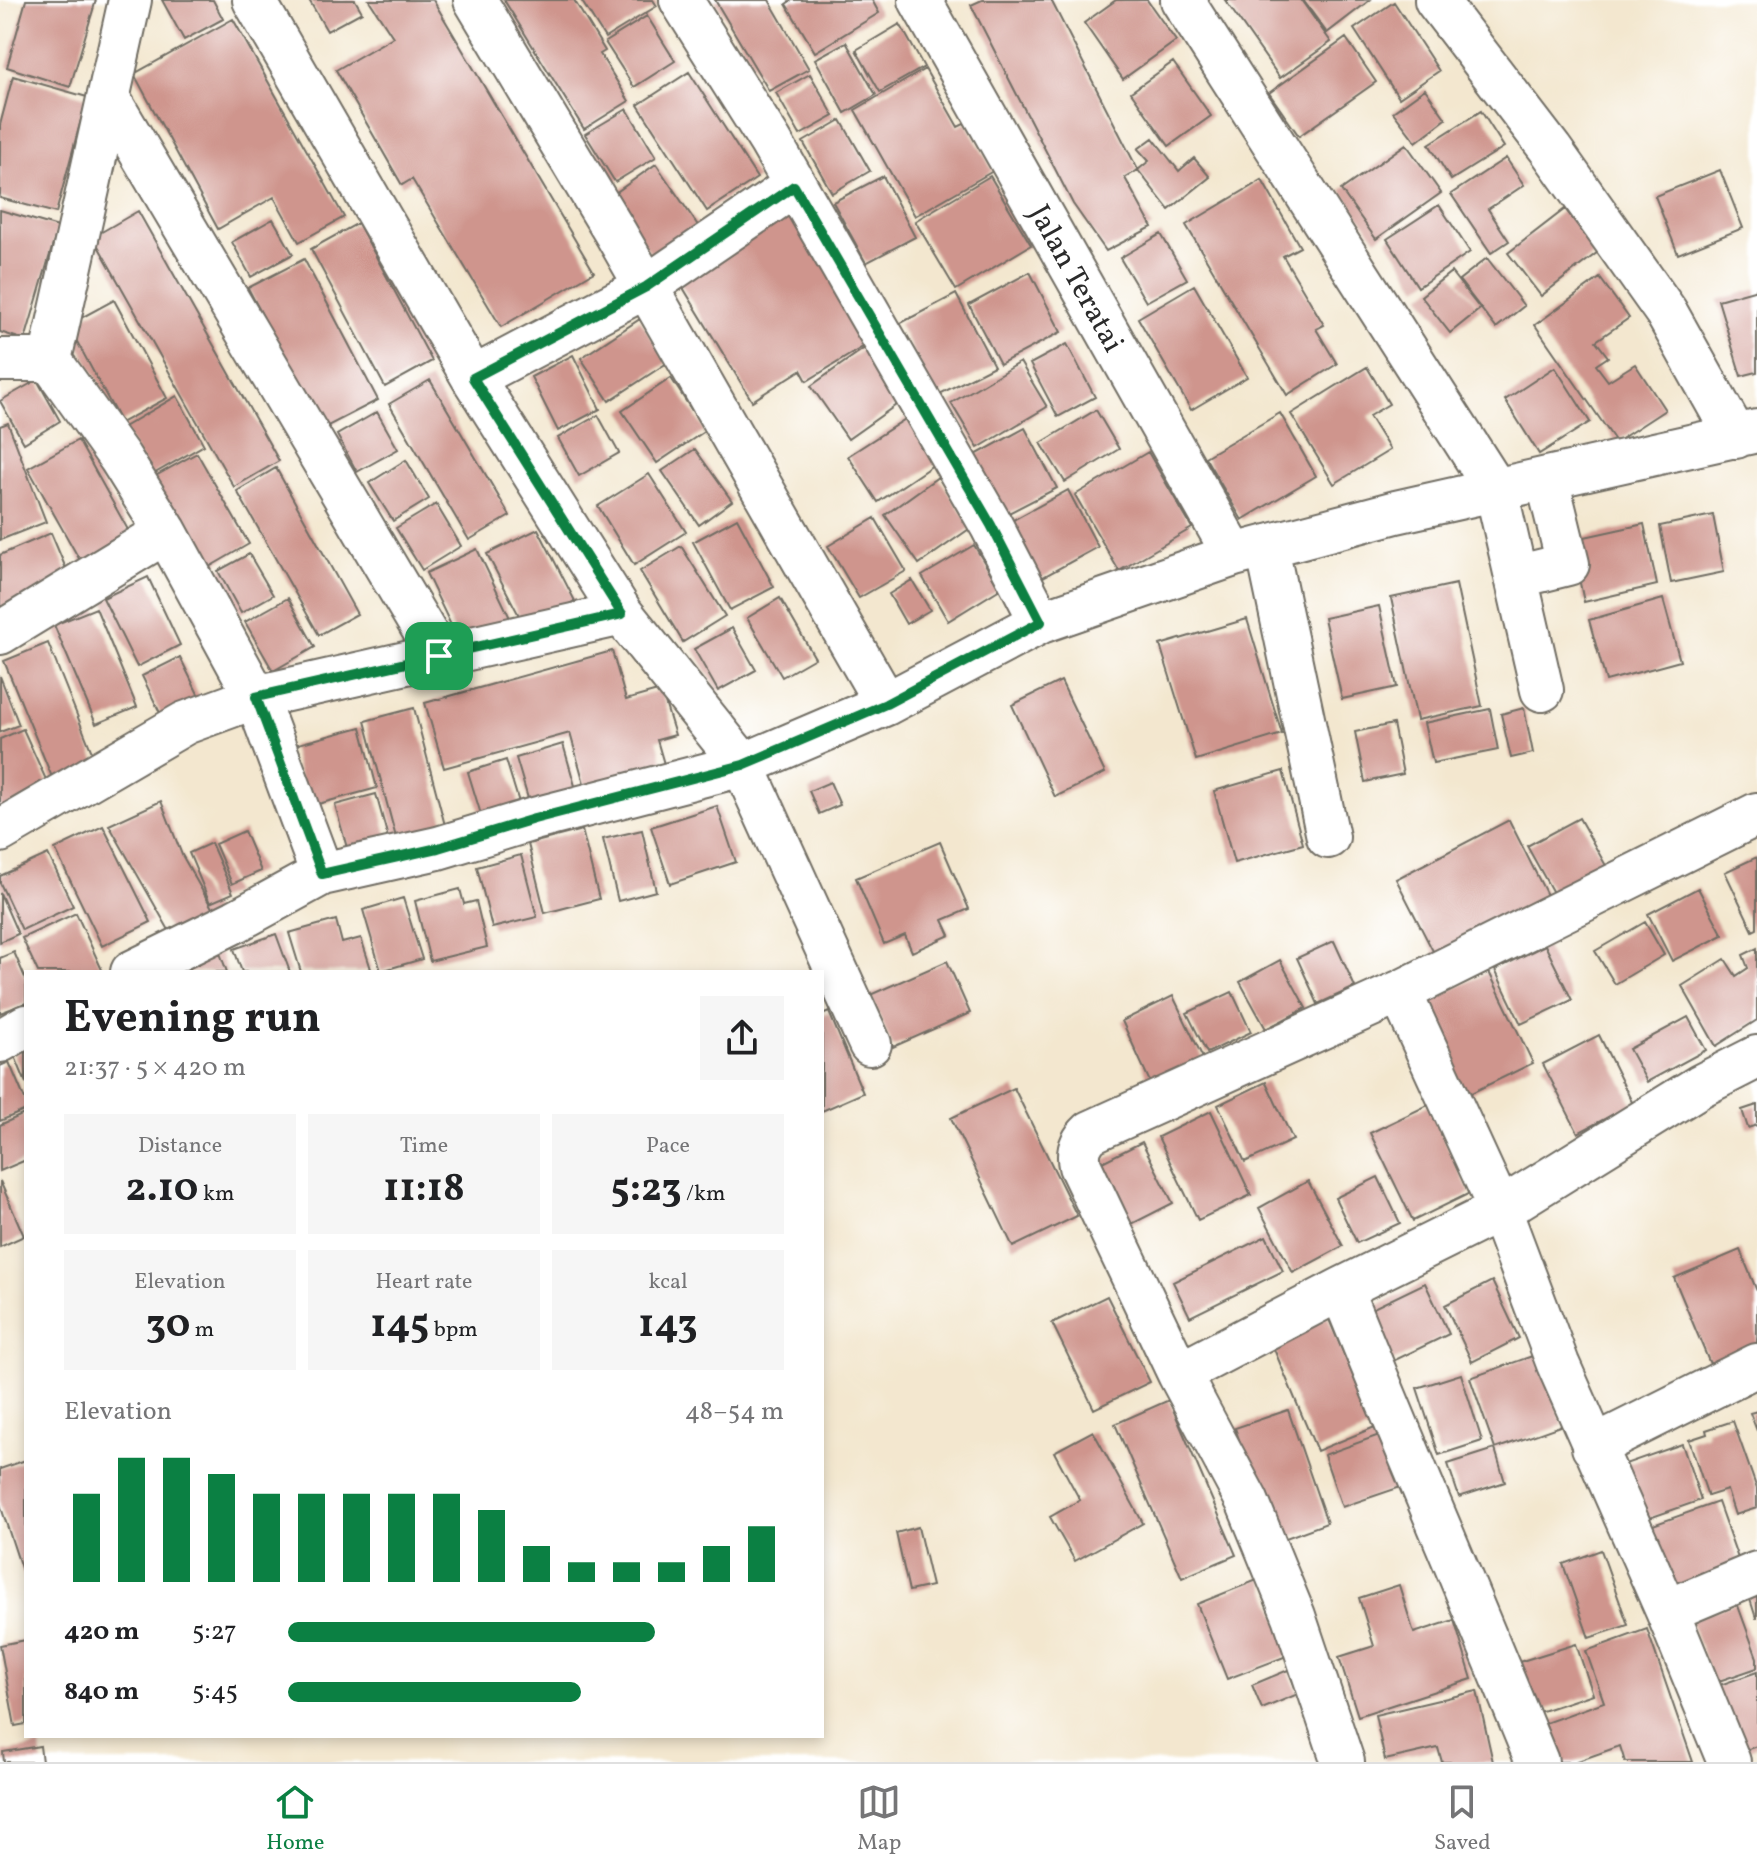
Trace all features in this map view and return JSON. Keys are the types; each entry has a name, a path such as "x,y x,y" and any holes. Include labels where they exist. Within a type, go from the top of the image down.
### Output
{"street":[{"path":"130,0 50,360 120,458 166,532 256,697 322,874"},
{"path":"254,0 473,378 622,614 743,765 870,1044"},
{"path":"475,0 646,287 886,704"},
{"path":"681,0 770,141 991,525 1041,622"},
{"name":"Jalan Teratai","path":"920,0 1250,552 1328,837"},
{"path":"1182,0 1496,490 1542,690"},
{"path":"136,970 322,874 438,848 534,819 743,765 886,704 1041,622 1250,552 1396,512 1746,434 1666,312 1551,150 1436,0"},
{"path":"110,101 439,656"},
{"path":"473,378 646,287 794,186"},
{"path":"0,360 50,360"},
{"path":"1516,577 1568,564 1547,479"},
{"path":"0,633 166,532"},
{"path":"0,831 185,723 256,697 622,614"},
{"path":"1343,1762 1294,1616 1247,1501 1179,1374 1080,1166 1078,1156 1084,1138 1091,1132 1400,992 1757,814"},
{"path":"1400,992 1500,1210 1558,1364 1667,1611 1729,1762"},
{"path":"0,1041 24,1027"},
{"path":"1179,1374 1500,1210 1700,1086 1757,1057"},
{"path":"1341,1289 1537,1762"},
{"path":"1593,1447 1757,1365"},
{"path":"1667,1611 1757,1573"}],"building":[{"path":"26,0 96,0 70,87 7,67"},
{"path":"162,0 213,0 223,19 184,40"},
{"path":"309,0 355,0 362,12 327,31"},
{"path":"369,0 433,0 594,272 501,327 412,179 402,185 336,70 393,37"},
{"path":"504,0 574,0 605,51 600,54 629,101 584,129"},
{"path":"581,0 653,0 657,6 605,38"},
{"path":"715,0 769,0 809,69 769,91"},
{"path":"792,0 872,0 879,13 815,52 786,4"},
{"path":"982,0 1051,0 1138,170 1125,178 1152,227 1106,251 1073,204 971,5"},
{"path":"1116,0 1147,0 1176,41 1123,79 1084,23"},
{"path":"1225,0 1301,0 1331,42 1280,78"},
{"path":"1303,0 1370,0 1327,33"},
{"path":"1394,2 1439,71 1399,98 1354,29"},
{"path":"647,16 675,61 634,87 605,42"},
{"path":"233,19 344,217 299,242 274,197 218,229 134,74"},
{"path":"900,24 924,67 880,92 856,50"},
{"path":"1346,38 1376,82 1299,136 1269,93"},
{"path":"846,42 876,95 845,113 815,59"},
{"path":"1173,62 1211,116 1169,146 1131,92"},
{"path":"925,69 958,127 966,123 993,171 915,216 855,110"},
{"path":"689,72 757,178 707,211 638,105"},
{"path":"810,74 834,116 800,135 776,93"},
{"path":"13,76 87,97 56,213 0,198 0,125"},
{"path":"1425,89 1446,119 1416,142 1393,112"},
{"path":"627,109 656,157 615,182 585,134"},
{"path":"1481,111 1504,147 1451,180 1429,144"},
{"path":"841,120 870,171 832,193 803,142"},
{"path":"1153,138 1179,171 1194,158 1210,177 1169,210 1138,170 1149,161 1138,149"},
{"path":"1406,144 1441,193 1376,239 1341,190"},
{"path":"1506,158 1524,185 1488,209 1509,241 1491,253 1451,194"},
{"path":"656,164 701,230 656,261 611,196"},
{"path":"1720,170 1743,228 1678,254 1655,196"},
{"path":"883,176 915,237 866,263 833,202"},
{"path":"990,176 1031,245 956,290 915,221"},
{"path":"1262,180 1300,247 1283,256 1324,325 1316,329 1337,364 1287,395 1186,225"},
{"path":"1439,205 1470,252 1418,287 1387,239"},
{"path":"794,209 874,340 807,381 801,370 752,401 679,281"},
{"path":"1565,209 1598,252 1541,296 1508,253"},
{"path":"0,210 58,227 25,340 0,332"},
{"path":"138,211 279,461 234,487 93,237"},
{"path":"273,219 293,254 251,277 232,242"},
{"path":"358,223 432,361 385,387 311,249"},
{"path":"1161,234 1187,279 1146,302 1120,258"},
{"path":"1487,258 1524,306 1496,328 1459,280"},
{"path":"304,259 378,400 322,429 248,288"},
{"path":"1030,272 1061,332 1000,364 969,305"},
{"path":"1451,272 1480,309 1450,333 1421,296"},
{"path":"1600,278 1629,318 1596,341 1608,357 1596,365 1608,381 1635,364 1665,410 1616,442 1535,325"},
{"path":"1194,285 1247,377 1191,410 1138,318"},
{"path":"1757,289 1757,372 1741,376 1718,300"},
{"path":"956,294 994,366 936,396 899,324"},
{"path":"114,300 167,398 121,423 68,325"},
{"path":"640,319 667,363 609,401 581,358"},
{"path":"1067,344 1095,397 1058,417 1030,364"},
{"path":"869,345 906,398 848,439 811,386"},
{"path":"573,355 600,409 558,431 531,377"},
{"path":"1020,362 1047,407 978,448 951,403"},
{"path":"1367,367 1389,404 1369,416 1390,450 1334,484 1291,414"},
{"path":"1555,367 1590,422 1539,454 1505,400"},
{"path":"671,378 705,431 657,463 622,411"},
{"path":"37,380 60,421 24,443 0,401"},
{"path":"430,380 510,516 469,540 389,404"},
{"path":"177,396 204,445 150,476 122,428"},
{"path":"1096,410 1119,449 1065,482 1041,443"},
{"path":"377,412 398,449 357,472 337,435"},
{"path":"1280,413 1316,476 1242,520 1205,457"},
{"path":"598,415 619,453 579,476 558,438"},
{"path":"907,418 936,463 878,502 848,456"},
{"path":"8,423 46,522 0,540 0,426"},
{"path":"1025,428 1057,488 1001,517 970,458"},
{"path":"78,440 132,537 82,564 28,468"},
{"path":"695,449 732,501 699,525 662,471"},
{"path":"1148,452 1192,528 1119,571 1075,495"},
{"path":"197,453 249,544 204,570 152,478"},
{"path":"406,460 429,499 393,521 369,483"},
{"path":"276,468 357,614 319,635 237,491"},
{"path":"649,474 686,532 634,565 598,506"},
{"path":"938,477 972,527 919,564 885,515"},
{"path":"1068,490 1098,547 1036,581 1006,524"},
{"path":"436,504 461,546 422,570 396,528"},
{"path":"1713,515 1724,572 1671,583 1660,526"},
{"path":"737,518 774,587 730,610 693,542"},
{"path":"875,518 906,571 859,598 828,546"},
{"path":"1644,524 1657,585 1584,602 1571,540"},
{"path":"538,529 575,601 525,627 487,554"},
{"path":"51,533 70,578 0,609 0,555"},
{"path":"974,545 1000,589 948,621 922,576"},
{"path":"681,546 725,616 683,642 640,571"},
{"path":"477,549 511,620 460,644 426,573"},
{"path":"249,554 273,595 241,613 218,571"},
{"path":"148,577 180,645 137,667 103,598"},
{"path":"912,580 930,610 906,624 889,594"},
{"path":"1456,584 1482,706 1417,720 1391,598"},
{"path":"288,598 315,647 273,671 245,622"},
{"path":"780,598 815,658 782,677 747,618"},
{"path":"1663,599 1680,661 1606,681 1589,620"},
{"path":"1379,606 1397,687 1342,699 1324,618"},
{"path":"96,608 137,707 96,724 54,625"},
{"path":"1247,619 1282,734 1196,760 1160,645"},
{"path":"732,628 756,670 718,691 694,649"},
{"path":"48,643 97,765 54,782 4,661"},
{"path":"612,651 626,700 661,690 675,735 657,740 666,771 587,794 570,733 444,768 425,703"},
{"path":"180,657 200,698 162,717 142,676"},
{"path":"0,676 19,725 0,732"},
{"path":"1061,681 1105,773 1055,797 1012,705"},
{"path":"414,708 447,833 398,845 365,721"},
{"path":"1524,708 1533,753 1511,758 1501,714"},
{"path":"1490,709 1498,750 1433,763 1424,723"},
{"path":"1393,724 1403,774 1365,782 1355,732"},
{"path":"361,727 377,788 307,807 291,746"},
{"path":"23,729 53,795 0,819 0,739"},
{"path":"563,744 579,800 532,812 516,758"},
{"path":"506,760 521,809 483,821 468,772"},
{"path":"1283,771 1303,844 1234,863 1214,791"},
{"path":"830,782 840,805 819,814 809,791"},
{"path":"376,794 390,845 349,855 335,805"},
{"path":"161,801 182,855 220,922 178,946 109,825"},
{"path":"717,806 736,862 670,884 651,827"},
{"path":"1579,818 1609,871 1557,900 1527,846"},
{"path":"1509,820 1550,901 1437,959 1396,879"},
{"path":"103,826 151,922 102,946 55,849"},
{"path":"582,830 599,899 545,913 528,844"},
{"path":"642,830 656,891 618,901 603,839"},
{"path":"244,831 261,871 232,884 215,844"},
{"path":"940,842 969,909 943,920 950,935 912,952 905,935 884,944 856,878"},
{"path":"211,843 233,893 210,903 189,853"},
{"path":"48,854 73,906 22,930 0,883 0,876"},
{"path":"521,855 537,917 492,928 477,867"},
{"path":"1757,857 1757,929 1753,931 1725,872"},
{"path":"1698,888 1723,935 1672,961 1648,914"},
{"path":"460,889 464,904 476,901 487,947 430,961 415,901"},
{"path":"0,893 18,934 0,942"},
{"path":"403,898 422,959 381,970 363,910"},
{"path":"76,913 102,970 37,970 22,938"},
{"path":"336,920 342,943 361,938 371,969 300,970 289,933"},
{"path":"1645,922 1664,955 1615,984 1595,951"},
{"path":"276,934 289,970 241,970 234,949"},
{"path":"1334,941 1355,987 1318,1004 1297,958"},
{"path":"1545,945 1572,1000 1521,1024 1495,970"},
{"path":"1757,948 1757,1020 1716,1046 1682,986 1725,959 1736,976 1748,968 1743,955"},
{"path":"14,952 24,975 24,1004 0,1013 0,958"},
{"path":"220,953 226,970 183,970 182,966"},
{"path":"1280,960 1306,1008 1266,1029 1240,982"},
{"path":"947,961 970,1013 893,1047 870,995"},
{"path":"1489,972 1533,1063 1459,1099 1416,1007"},
{"path":"1232,992 1251,1032 1207,1053 1187,1013"},
{"path":"1173,996 1203,1058 1150,1082 1122,1021"},
{"path":"829,1012 863,1093 824,1110 824,1014"},
{"path":"1688,1017 1706,1050 1647,1082 1629,1049"},
{"path":"1599,1035 1633,1104 1578,1133 1543,1064"},
{"path":"24,1049 24,1078 14,1054"},
{"path":"9,1062 24,1097 24,1111 0,1121 0,1066"},
{"path":"1266,1082 1293,1140 1245,1162 1218,1105"},
{"path":"1014,1088 1077,1216 1013,1247 951,1118"},
{"path":"1428,1105 1470,1193 1413,1221 1370,1133"},
{"path":"1757,1105 1757,1125 1748,1128 1742,1110"},
{"path":"1211,1111 1251,1195 1198,1220 1158,1137"},
{"path":"24,1114 24,1161 0,1171 0,1125"},
{"path":"1142,1142 1173,1203 1126,1227 1094,1166"},
{"path":"1378,1177 1400,1223 1357,1243 1335,1198"},
{"path":"0,1181 24,1236 0,1247"},
{"path":"1308,1181 1343,1246 1293,1273 1259,1208"},
{"path":"1266,1236 1283,1271 1190,1317 1173,1282"},
{"path":"1740,1250 1757,1291 1757,1344 1710,1364 1674,1278"},
{"path":"1492,1281 1519,1338 1472,1362 1445,1305"},
{"path":"1425,1283 1449,1334 1385,1365 1361,1314"},
{"path":"1107,1296 1150,1382 1094,1409 1052,1323"},
{"path":"1328,1317 1375,1427 1317,1451 1271,1342"},
{"path":"1538,1354 1563,1425 1495,1449 1470,1378"},
{"path":"1461,1374 1482,1441 1439,1455 1417,1388"},
{"path":"1169,1400 1236,1555 1182,1578 1115,1424"},
{"path":"1288,1410 1327,1523 1275,1542 1235,1428"},
{"path":"1757,1411 1757,1431 1750,1413"},
{"path":"1733,1421 1757,1489 1757,1508 1735,1515 1727,1490 1708,1496 1689,1440 1707,1434 1706,1430"},
{"path":"1093,1431 1143,1523 1075,1561 1050,1517 1080,1500 1054,1452"},
{"path":"1382,1434 1401,1487 1342,1507 1324,1455"},
{"path":"1682,1444 1701,1500 1644,1520 1625,1464"},
{"path":"1495,1449 1505,1482 1459,1497 1448,1464"},
{"path":"24,1461 24,1577 0,1504 0,1469"},
{"path":"1718,1502 1741,1567 1672,1591 1650,1526"},
{"path":"918,1527 932,1586 909,1591 896,1533"},
{"path":"1601,1550 1628,1625 1589,1638 1563,1564"},
{"path":"1262,1578 1292,1654 1227,1679 1197,1604"},
{"path":"1399,1585 1414,1633 1454,1620 1472,1679 1358,1716 1339,1657 1374,1646 1359,1598"},
{"path":"1757,1590 1757,1618 1756,1618 1748,1593"},
{"path":"1737,1603 1757,1658 1757,1668 1713,1683 1690,1619"},
{"path":"1647,1629 1693,1762 1625,1762 1620,1746 1575,1762 1559,1762 1545,1723 1604,1702 1586,1651"},
{"path":"24,1640 24,1724 15,1726 0,1645"},
{"path":"1576,1644 1593,1694 1536,1713 1519,1662"},
{"path":"1288,1670 1298,1694 1262,1709 1252,1685"},
{"path":"1757,1672 1757,1746 1737,1753 1714,1687"},
{"path":"1477,1691 1493,1762 1442,1762 1438,1748 1385,1760 1375,1715"},
{"path":"40,1746 42,1762 4,1762 3,1752"}],"route":[{"path":"794,186 991,525 1041,622 886,704 743,765 534,819 438,848 322,874 256,697 439,656 622,614 473,378 646,287 794,186"}]}
